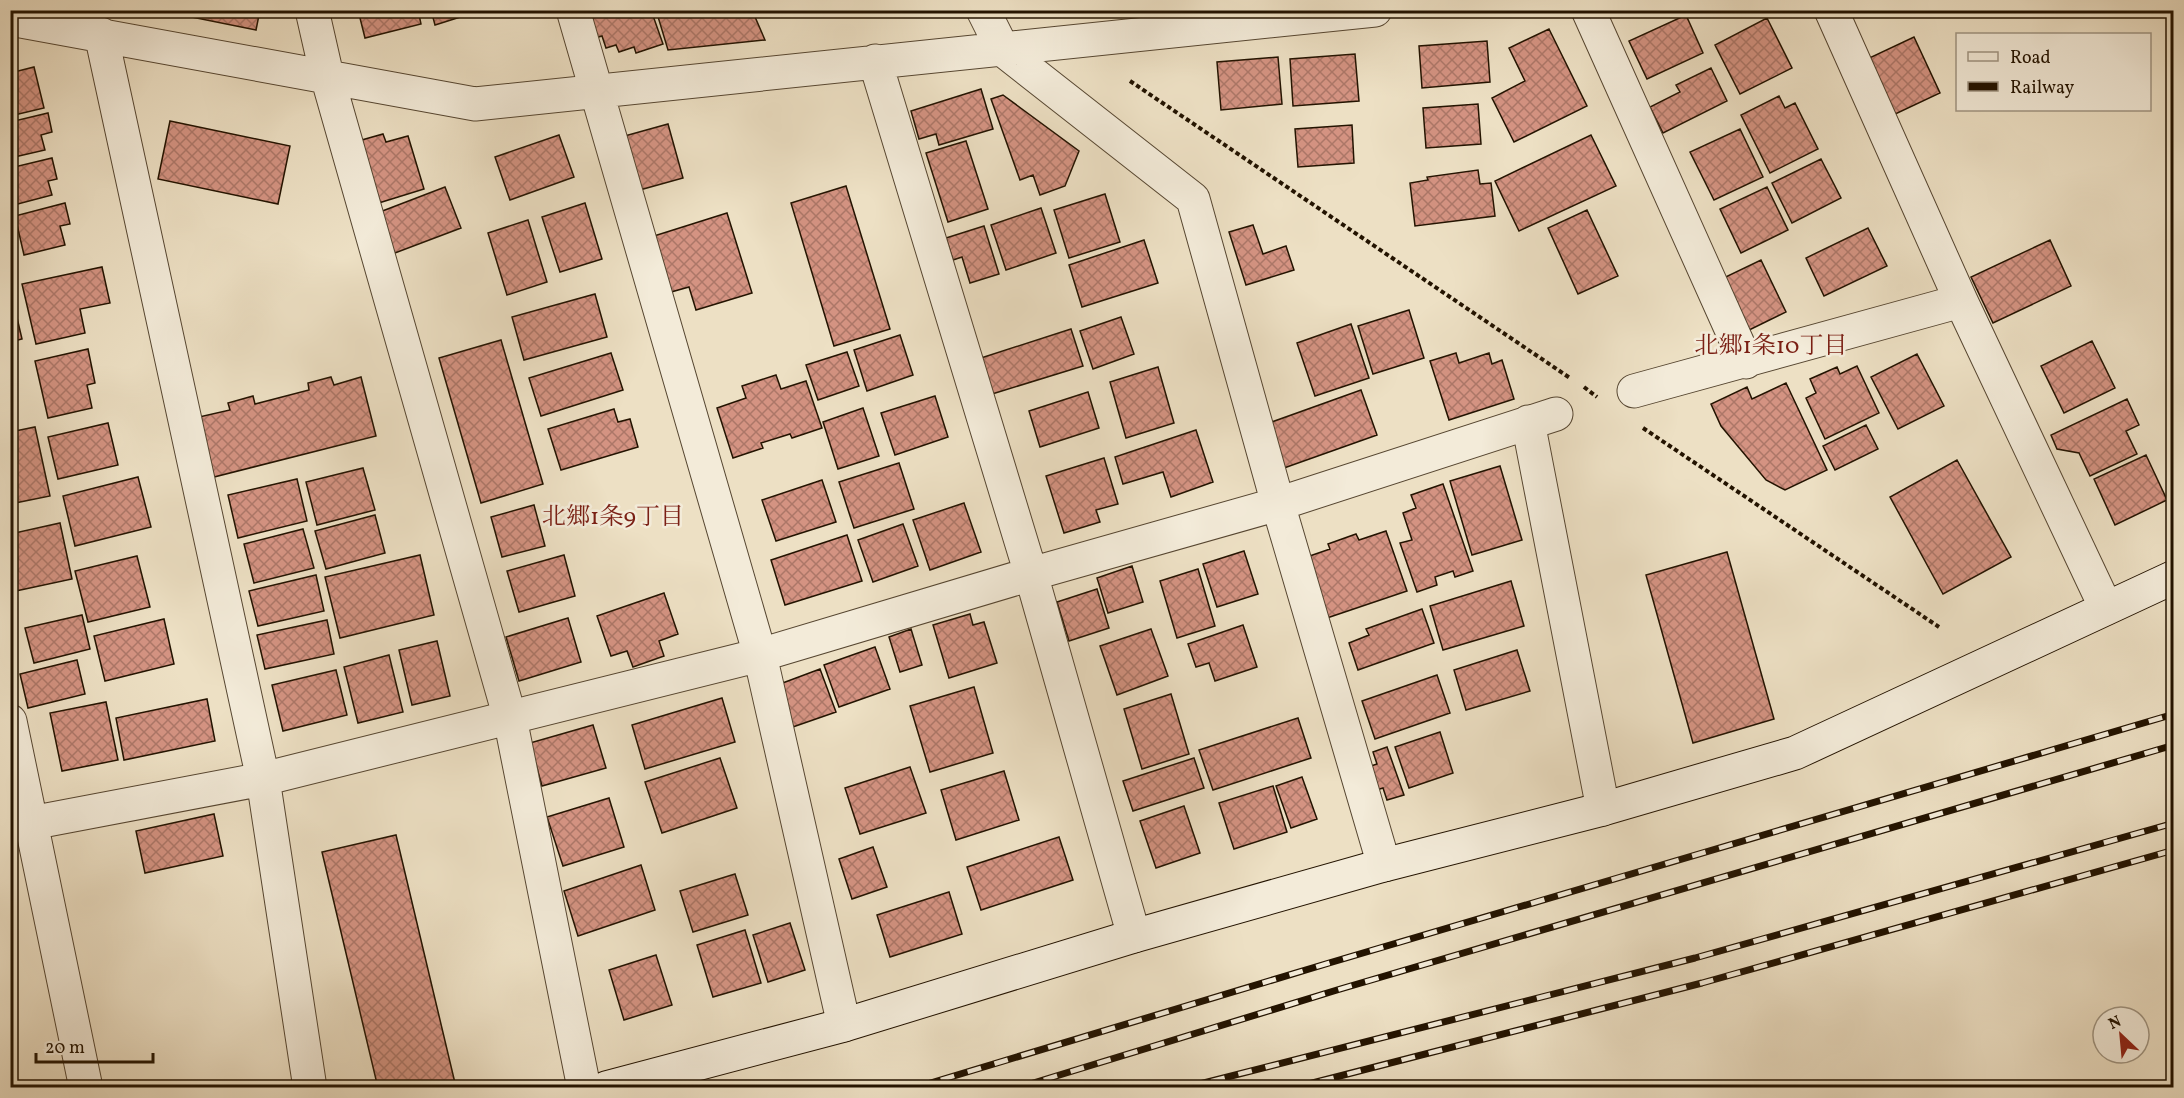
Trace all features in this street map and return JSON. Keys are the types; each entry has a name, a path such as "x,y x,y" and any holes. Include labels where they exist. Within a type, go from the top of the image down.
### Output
{"street":[{"path":"312,10 327,76 510,718 584,1088"},
{"path":"573,10 760,655 844,1024"},
{"path":"982,10 1003,50 1193,199 1278,504 1384,866"},
{"path":"1588,10 1746,362"},
{"path":"1831,10 1961,301 2106,608"},
{"path":"10,19 475,104 1363,11"},
{"path":"101,34 262,779 310,1088"},
{"path":"875,61 1031,574 1134,936"},
{"path":"1618,396 1961,301"},
{"path":"31,823 262,779 760,655 1031,574 1278,504 1542,418 1603,808"},
{"path":"606,1088 844,1024 1134,936 1795,753 2174,577"},
{"path":"10,721 86,1088"}],"path":[{"path":"1130,81 1574,381"},
{"path":"1583,387 1618,396"},
{"path":"1643,427 1939,627"}],"building":[{"path":"157,10 260,10 256,30"},
{"path":"358,10 418,10 421,24 365,38"},
{"path":"431,10 469,10 470,14 435,25"},
{"path":"586,10 651,10 663,44 636,53 634,47 619,52 616,45 606,48 602,36 595,38"},
{"path":"656,10 752,10 765,40 668,50"},
{"path":"763,10 813,10 764,16"},
{"path":"1686,15 1703,53 1647,79 1629,41"},
{"path":"1767,18 1792,68 1740,94 1715,45"},
{"path":"1549,29 1587,106 1514,142 1492,98 1525,81 1509,48"},
{"path":"1914,37 1940,93 1891,116 1865,60"},
{"path":"1487,41 1490,82 1422,88 1419,46"},
{"path":"1355,54 1359,101 1293,106 1290,59"},
{"path":"1278,57 1282,104 1221,110 1217,62"},
{"path":"34,67 44,108 10,116 10,73"},
{"path":"1711,68 1727,101 1663,133 1650,107 1680,92 1676,85"},
{"path":"981,89 993,129 939,145 936,134 919,139 911,111"},
{"path":"1003,95 1079,151 1065,186 1040,195 1033,175 1020,180 991,99"},
{"path":"1779,96 1785,108 1795,103 1818,149 1770,173 1741,115"},
{"path":"1478,104 1481,144 1426,148 1423,108"},
{"path":"48,113 52,132 41,135 45,150 10,158 10,122"},
{"path":"170,121 290,146 278,204 158,179"},
{"path":"668,124 683,178 636,191 621,137"},
{"path":"1352,125 1354,163 1298,167 1295,129"},
{"path":"1740,129 1763,177 1714,200 1690,152"},
{"path":"383,134 386,142 408,136 424,189 369,206 351,143"},
{"path":"559,135 574,177 510,200 495,157"},
{"path":"1591,135 1616,186 1519,231 1495,181"},
{"path":"966,141 988,209 948,222 926,153"},
{"path":"52,158 57,179 48,181 52,195 10,206 10,168"},
{"path":"1821,159 1841,198 1792,223 1772,183"},
{"path":"1478,170 1480,184 1491,183 1495,216 1415,226 1410,183 1428,180 1427,177"},
{"path":"846,186 890,329 834,346 791,203"},
{"path":"445,187 461,228 387,256 372,215"},
{"path":"1767,187 1788,230 1741,253 1720,209"},
{"path":"1105,194 1120,242 1069,258 1054,210"},
{"path":"65,203 70,224 60,226 65,245 24,255 15,216"},
{"path":"585,203 602,259 560,272 542,217"},
{"path":"1041,208 1056,253 1006,270 991,225"},
{"path":"1587,210 1618,276 1578,294 1548,228"},
{"path":"727,213 752,293 696,310 689,287 671,292 654,236"},
{"path":"528,220 547,282 507,295 488,233"},
{"path":"1253,225 1263,254 1286,246 1294,270 1246,285 1229,232"},
{"path":"984,226 999,274 970,283 962,257 953,260 946,238"},
{"path":"1868,228 1887,266 1824,296 1806,258"},
{"path":"1144,240 1158,283 1082,307 1069,265"},
{"path":"2050,240 2071,286 1993,323 1971,277"},
{"path":"1761,260 1786,312 1739,335 1713,283"},
{"path":"102,267 110,303 80,309 85,333 36,344 22,284"},
{"path":"10,288 22,339 10,342"},
{"path":"595,294 607,337 524,360 512,317"},
{"path":"1409,310 1424,358 1373,374 1358,326"},
{"path":"1121,317 1134,354 1093,369 1080,331"},
{"path":"1351,324 1369,378 1315,396 1297,343"},
{"path":"1071,329 1083,366 992,394 981,358"},
{"path":"900,335 913,375 867,391 854,350"},
{"path":"501,340 543,484 481,503 439,358"},
{"path":"2092,341 2115,388 2064,413 2041,366"},
{"path":"88,349 95,383 87,385 92,408 48,418 35,361"},
{"path":"847,352 859,386 818,400 806,365"},
{"path":"611,353 623,390 541,416 529,378"},
{"path":"1456,353 1459,363 1489,353 1492,364 1502,360 1514,399 1449,420 1430,361"},
{"path":"1917,354 1944,406 1898,429 1871,377"},
{"path":"1857,366 1879,413 1825,439 1806,398 1816,393 1810,379 1837,367 1840,374"},
{"path":"1158,367 1174,423 1126,438 1110,382"},
{"path":"776,375 781,389 806,381 822,428 792,438 790,434 761,443 763,448 733,458 717,408 746,398 742,386"},
{"path":"331,377 334,385 361,377 376,436 214,477 199,417 230,410 228,403 253,396 255,404 309,390 308,383"},
{"path":"1786,383 1827,470 1785,490 1766,480 1721,426 1711,404 1747,387 1752,399"},
{"path":"1361,390 1377,435 1284,468 1269,423"},
{"path":"1088,392 1099,428 1040,447 1029,411"},
{"path":"935,396 948,437 895,455 881,413"},
{"path":"2127,399 2139,425 2126,431 2137,454 2090,476 2079,453 2057,449 2051,435"},
{"path":"863,408 879,456 838,469 823,422"},
{"path":"614,409 618,422 630,419 638,447 561,470 548,429"},
{"path":"108,423 118,465 58,479 48,437"},
{"path":"1866,425 1878,449 1835,470 1823,446"},
{"path":"35,427 50,496 10,504 10,432"},
{"path":"1196,430 1213,482 1171,497 1163,472 1123,484 1115,457"},
{"path":"2146,455 2167,500 2115,525 2094,479"},
{"path":"1104,458 1118,504 1096,510 1100,522 1064,533 1046,476"},
{"path":"1957,460 2011,557 1943,594 1890,497"},
{"path":"899,463 914,509 854,528 839,482"},
{"path":"1500,466 1522,540 1472,555 1450,481"},
{"path":"363,468 375,510 317,525 306,482"},
{"path":"138,477 151,527 75,546 63,496"},
{"path":"297,479 307,521 238,538 228,495"},
{"path":"822,480 836,522 776,541 762,500"},
{"path":"1443,484 1473,571 1455,577 1453,571 1435,577 1437,585 1417,592 1400,543 1412,540 1403,513 1416,508 1411,495"},
{"path":"964,503 981,552 930,570 913,520"},
{"path":"534,505 545,546 502,557 491,517"},
{"path":"375,515 385,553 326,569 315,531"},
{"path":"60,523 72,579 11,592 10,534"},
{"path":"903,524 918,566 873,582 858,540"},
{"path":"303,529 314,568 254,583 244,544"},
{"path":"1386,531 1407,591 1321,620 1301,559 1330,549 1328,544 1356,534 1359,540"},
{"path":"847,535 862,581 785,605 771,560"},
{"path":"1244,551 1258,594 1217,607 1203,564"},
{"path":"1727,552 1774,719 1693,743 1646,575"},
{"path":"420,555 434,615 340,638 325,577"},
{"path":"564,555 575,596 519,612 507,571"},
{"path":"137,556 150,607 88,622 75,571"},
{"path":"1132,566 1143,602 1108,613 1097,578"},
{"path":"1198,569 1215,626 1177,638 1160,581"},
{"path":"316,575 324,611 258,626 249,591"},
{"path":"1511,581 1524,626 1443,650 1430,606"},
{"path":"1097,589 1109,628 1069,641 1057,602"},
{"path":"664,593 678,634 659,641 664,656 633,667 627,651 611,656 597,616"},
{"path":"1422,609 1434,643 1358,670 1349,643 1369,635 1366,629"},
{"path":"970,614 973,625 984,622 997,663 949,678 933,625"},
{"path":"82,615 90,649 34,663 25,628"},
{"path":"568,618 581,662 519,681 506,637"},
{"path":"164,619 174,664 105,681 94,636"},
{"path":"327,620 334,654 265,669 257,635"},
{"path":"1243,625 1257,667 1215,681 1209,663 1196,667 1188,644"},
{"path":"911,629 922,665 900,672 889,637"},
{"path":"1151,629 1168,676 1117,695 1100,646"},
{"path":"437,641 450,696 412,705 399,650"},
{"path":"875,647 890,689 839,707 824,665"},
{"path":"1517,650 1530,691 1466,710 1454,670"},
{"path":"389,655 403,712 358,723 344,667"},
{"path":"77,660 85,694 28,708 20,674"},
{"path":"820,669 836,712 787,729 772,687"},
{"path":"336,670 347,715 283,731 272,685"},
{"path":"1437,675 1450,713 1375,739 1362,701"},
{"path":"974,687 993,753 930,772 910,706"},
{"path":"1171,694 1189,754 1142,769 1124,709"},
{"path":"722,698 735,742 645,769 632,725"},
{"path":"207,699 215,741 124,760 116,718"},
{"path":"106,702 118,760 62,771 50,713"},
{"path":"1298,718 1311,758 1213,790 1199,750"},
{"path":"593,725 606,768 542,786 530,743"},
{"path":"1440,732 1453,773 1409,788 1395,747"},
{"path":"1387,747 1404,795 1387,800 1383,788 1373,791 1365,768 1377,764 1373,752"},
{"path":"720,758 737,808 662,833 645,782"},
{"path":"1194,758 1204,788 1133,811 1123,781"},
{"path":"910,767 926,813 860,834 845,788"},
{"path":"1004,771 1019,820 956,840 941,790"},
{"path":"1302,777 1317,819 1291,828 1276,786"},
{"path":"1273,786 1287,832 1234,849 1219,803"},
{"path":"609,798 624,847 563,866 547,817"},
{"path":"1184,806 1200,853 1156,868 1140,821"},
{"path":"214,814 223,856 145,873 136,831"},
{"path":"396,835 455,1083 437,1088 378,1088 322,852"},
{"path":"1059,837 1073,880 981,910 967,867"},
{"path":"873,847 887,887 852,899 839,859"},
{"path":"641,865 655,910 578,936 564,891"},
{"path":"735,874 748,915 693,932 680,891"},
{"path":"949,892 962,934 890,957 877,915"},
{"path":"790,923 805,970 768,982 753,935"},
{"path":"745,930 761,983 713,997 697,945"},
{"path":"656,955 672,1005 624,1020 609,970"}],"railway":[{"path":"914,1088 2174,714"},
{"path":"1017,1088 1337,990 2174,745"},
{"path":"1184,1088 1695,958 2174,823"},
{"path":"1293,1088 1702,983 2174,850"}],"district":[{"name":"北郷1条10丁目","path":"1771,345"},
{"name":"北郷1条9丁目","path":"613,516"}]}
